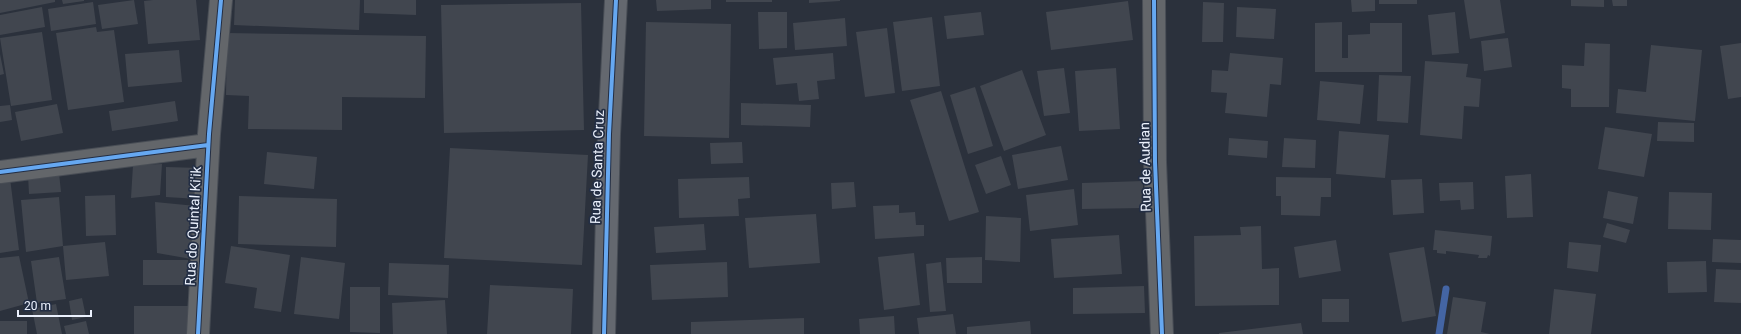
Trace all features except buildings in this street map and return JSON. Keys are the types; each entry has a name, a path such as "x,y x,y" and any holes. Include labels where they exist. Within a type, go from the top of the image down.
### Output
{"street":[{"name":"Rua do Quintal Ki'ik","path":"198,334 208,145 221,0"},
{"name":"Rua de Santa Cruz","path":"604,334 609,134 616,0"},
{"name":"Rua de Audian","path":"1154,0 1155,162 1162,334"},
{"path":"0,172 208,145"}],"waterway":[{"path":"1439,334 1446,289"}],"cycle path":[{"path":"198,334 209,134 221,0"},
{"path":"604,334 609,134 616,0"},
{"path":"1154,0 1155,162 1162,334"},
{"path":"0,172 208,145"}]}
